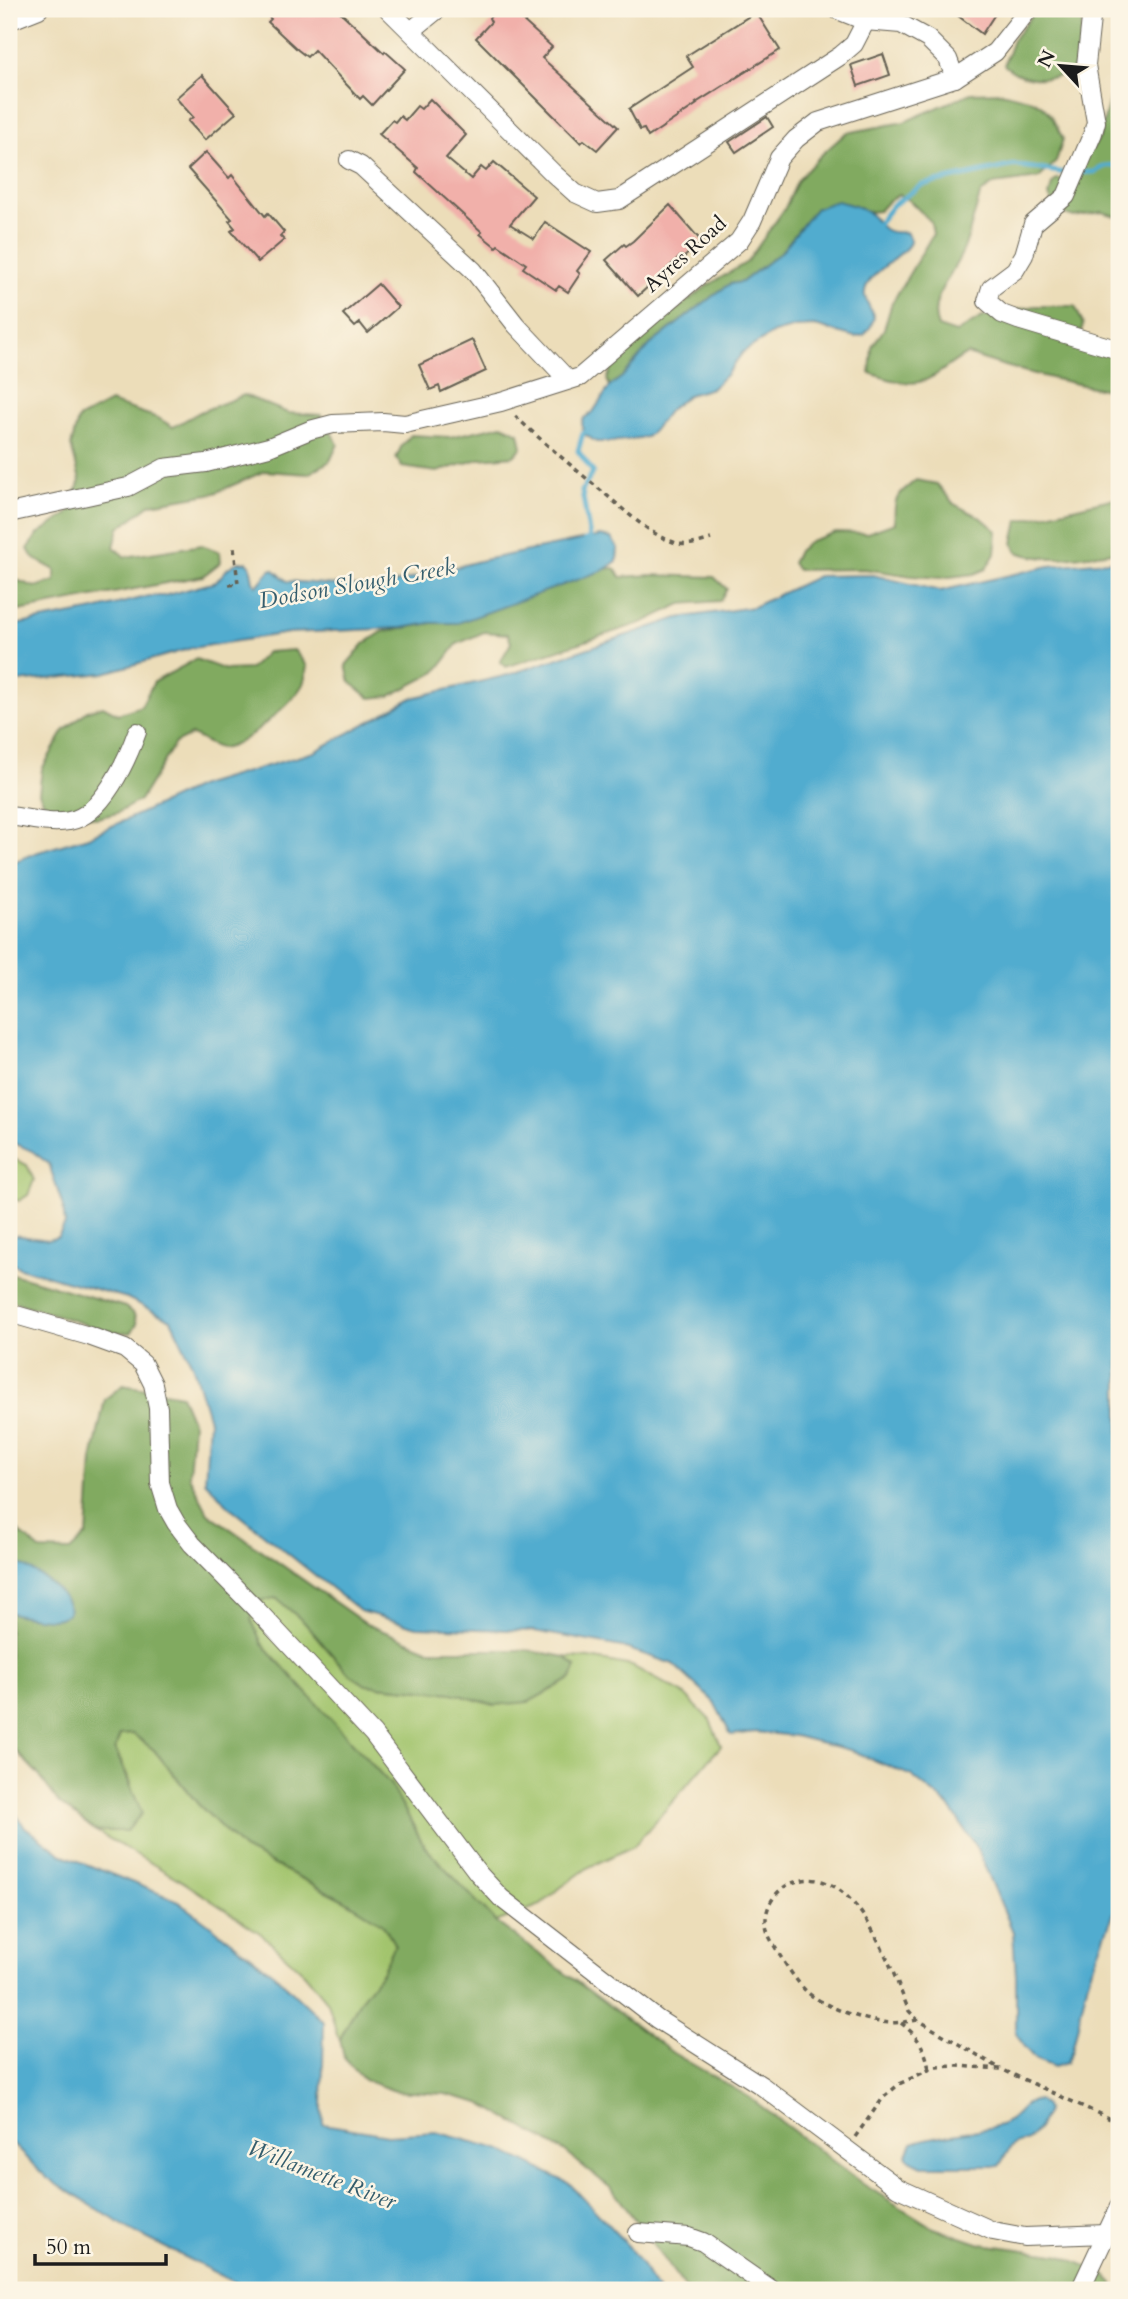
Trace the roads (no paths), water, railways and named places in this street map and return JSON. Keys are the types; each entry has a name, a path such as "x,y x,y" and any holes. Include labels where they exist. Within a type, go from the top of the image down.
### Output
{"street":[{"path":"9,20 39,9"},
{"path":"388,9 568,187 597,203 619,200 841,56 854,44 869,15"},
{"path":"411,31 438,9"},
{"path":"835,9 901,24 928,39 948,58 955,78"},
{"name":"Ayres Road","path":"9,513 128,487 164,468 206,463 269,447 310,430 333,424 405,424 501,402 580,377 739,241 752,221 779,158 796,139 818,122 955,78 995,52 1029,9"},
{"path":"1092,9 1086,65 1096,122 1083,159 1064,199 1033,224 1024,255 1015,270 992,288 987,301 1002,314 1018,320 1119,350"},
{"path":"349,160 361,166 464,260 516,325 568,380"},
{"path":"9,816 43,821 67,822 79,819 101,799 119,774 137,732"},
{"path":"9,1313 125,1349 143,1364 153,1384 158,1408 160,1483 168,1509 176,1523 192,1544 373,1734 500,1898 657,2019 762,2086 898,2188 993,2231 1025,2237 1107,2234"},
{"path":"1080,2290 1119,2207"},
{"path":"638,2233 689,2237 703,2242 772,2290"}],"water":[{"path":"837,201 862,209 884,229 906,232 910,239 907,247 877,273 866,288 865,296 874,317 864,335 855,337 815,326 796,327 774,333 743,352 726,375 712,388 688,395 669,410 646,437 596,442 583,433 584,418 593,412 610,386 622,377 650,345 718,292 730,284 742,282 781,252 816,208"},
{"path":"600,536 611,538 618,548 617,561 604,570 458,623 289,633 192,648 104,673 9,683 9,626 94,610 149,596 163,596 216,582 228,568 238,562 247,562 250,565 253,581 257,586 273,569 287,581 376,588 479,561"},
{"path":"1119,560 1119,1899 1089,1976 1072,2051 1066,2063 1054,2067 1036,2060 1016,2033 1013,1932 978,1850 949,1806 912,1776 850,1750 795,1736 756,1732 731,1735 714,1702 673,1664 622,1647 534,1631 417,1627 360,1611 231,1508 205,1481 209,1420 192,1364 171,1320 127,1298 20,1268 9,1262 9,1232 13,1235 48,1240 58,1237 65,1224 63,1207 49,1164 32,1151 9,1143 9,864 88,837 200,786 314,752 412,698 508,675 678,618 753,607 818,576 873,575 940,591 1049,566"},
{"path":"9,1558 53,1585 66,1600 70,1609 66,1614 43,1619 9,1612"},
{"name":"Willamette River","path":"9,1804 24,1826 61,1854 178,1901 274,1974 324,2022 323,2124 388,2135 436,2132 502,2150 570,2184 629,2247 658,2290 250,2290 134,2232 47,2178 9,2141"},
{"path":"1038,2100 1047,2111 1039,2127 1028,2140 1010,2148 999,2166 922,2166 910,2160 907,2155 912,2143 1003,2124 1027,2104"}],"waterway":[{"name":"Dodson Slough Creek","path":"877,225 893,205 922,185 1015,165 1065,173 1094,172 1105,166 1119,165"},
{"name":"Dodson Slough Creek","path":"583,433 578,451 593,472 582,491 590,538 585,540"}]}
